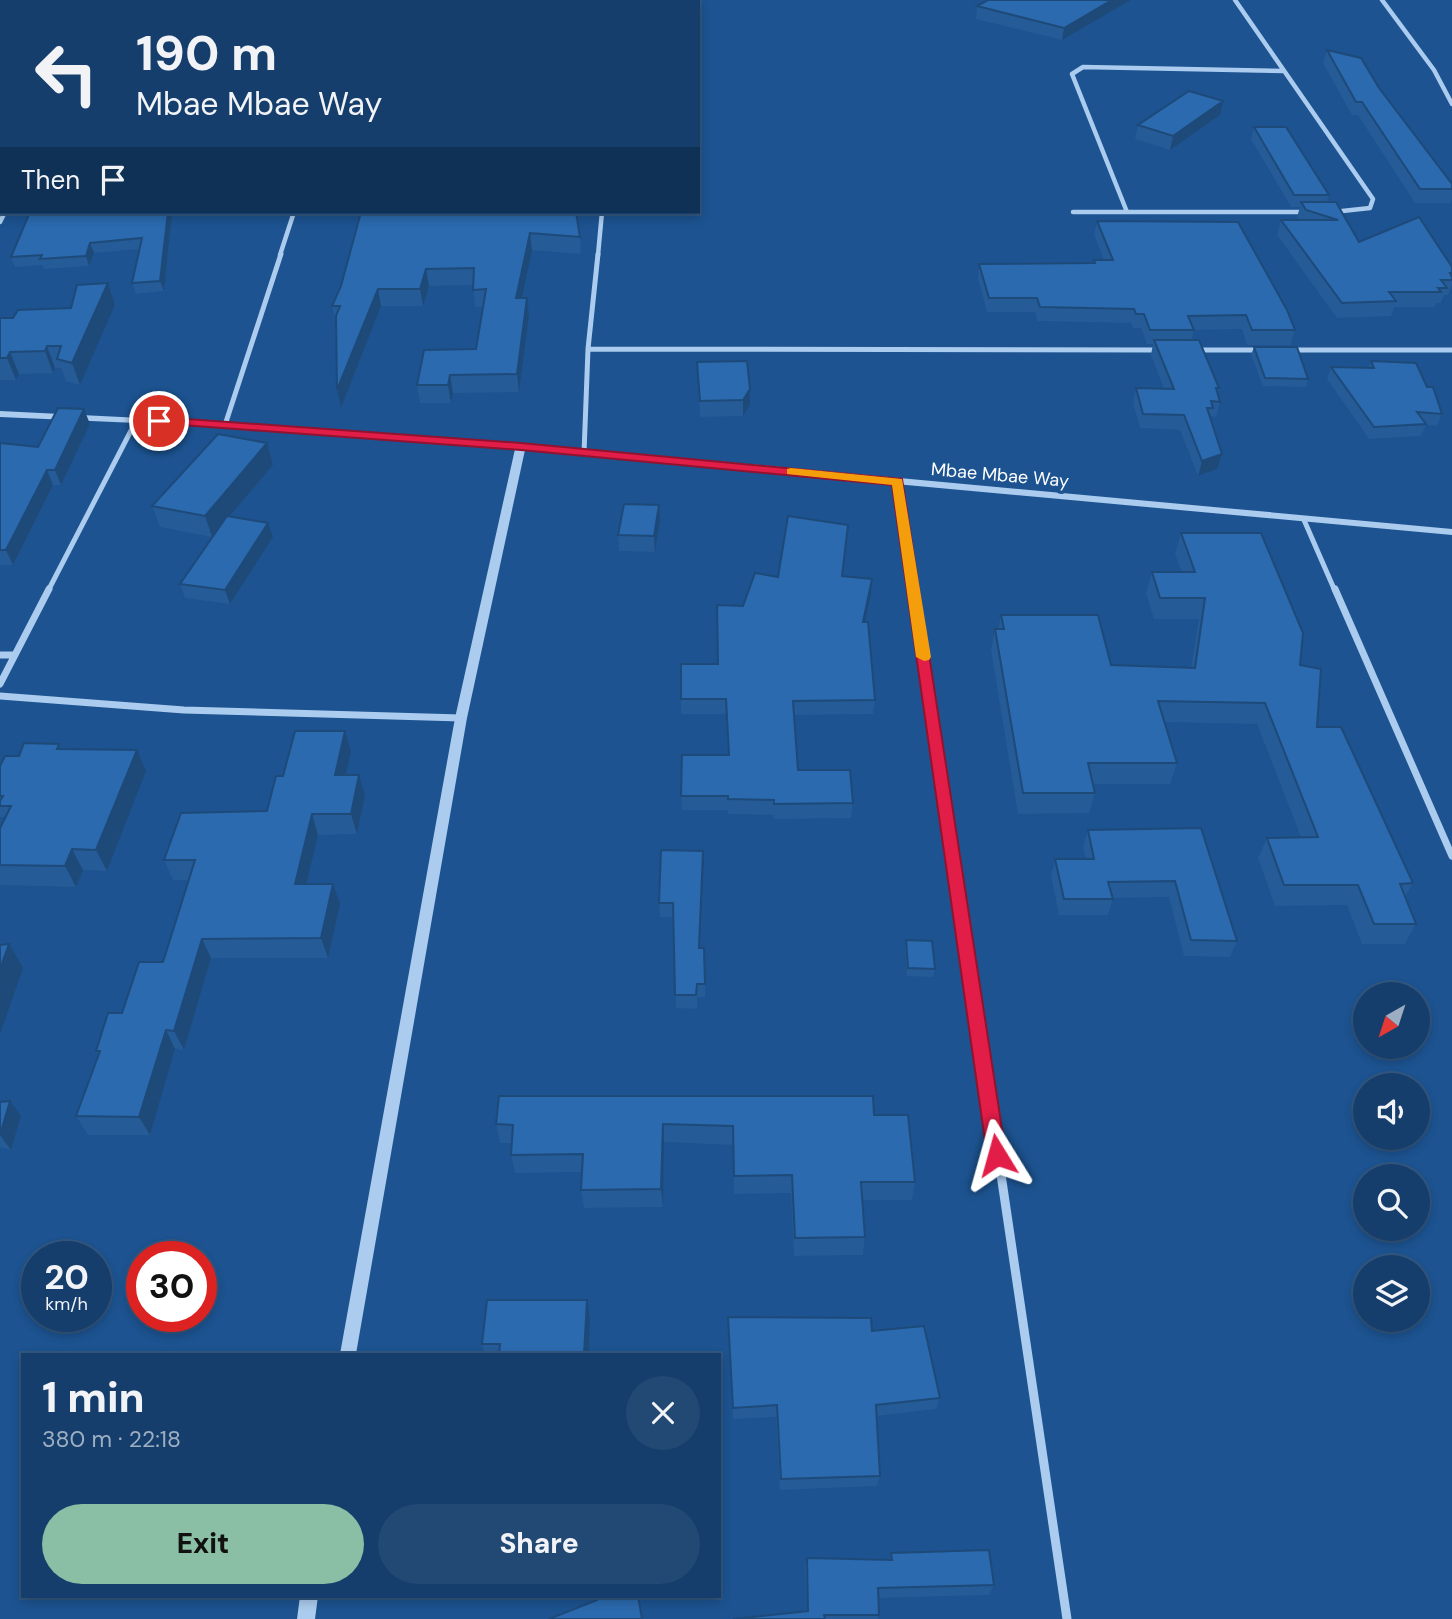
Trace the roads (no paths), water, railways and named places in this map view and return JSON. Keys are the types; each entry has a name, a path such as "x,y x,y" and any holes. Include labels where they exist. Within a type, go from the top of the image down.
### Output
{"street":[{"path":"1073,212 1348,212 1370,208 1373,199 1235,0"},
{"path":"1382,0 1434,70 1452,104"},
{"path":"1127,212 1072,74 1074,71 1083,67 1284,71"},
{"path":"225,425 293,214"},
{"path":"584,453 588,349 602,214"},
{"path":"588,349 1173,350"},
{"path":"1187,350 1271,350"},
{"path":"1285,350 1452,350"},
{"name":"Mbae Mbae Way","path":"0,414 137,419 521,446 1452,532"},
{"path":"0,684 137,419"},
{"path":"348,1353 461,718 521,446"},
{"path":"898,481 1067,1619"},
{"path":"1304,520 1452,856"},
{"path":"0,655 14,655"},
{"path":"0,696 209,711 461,718"},
{"path":"306,1619 309,1598"}]}
